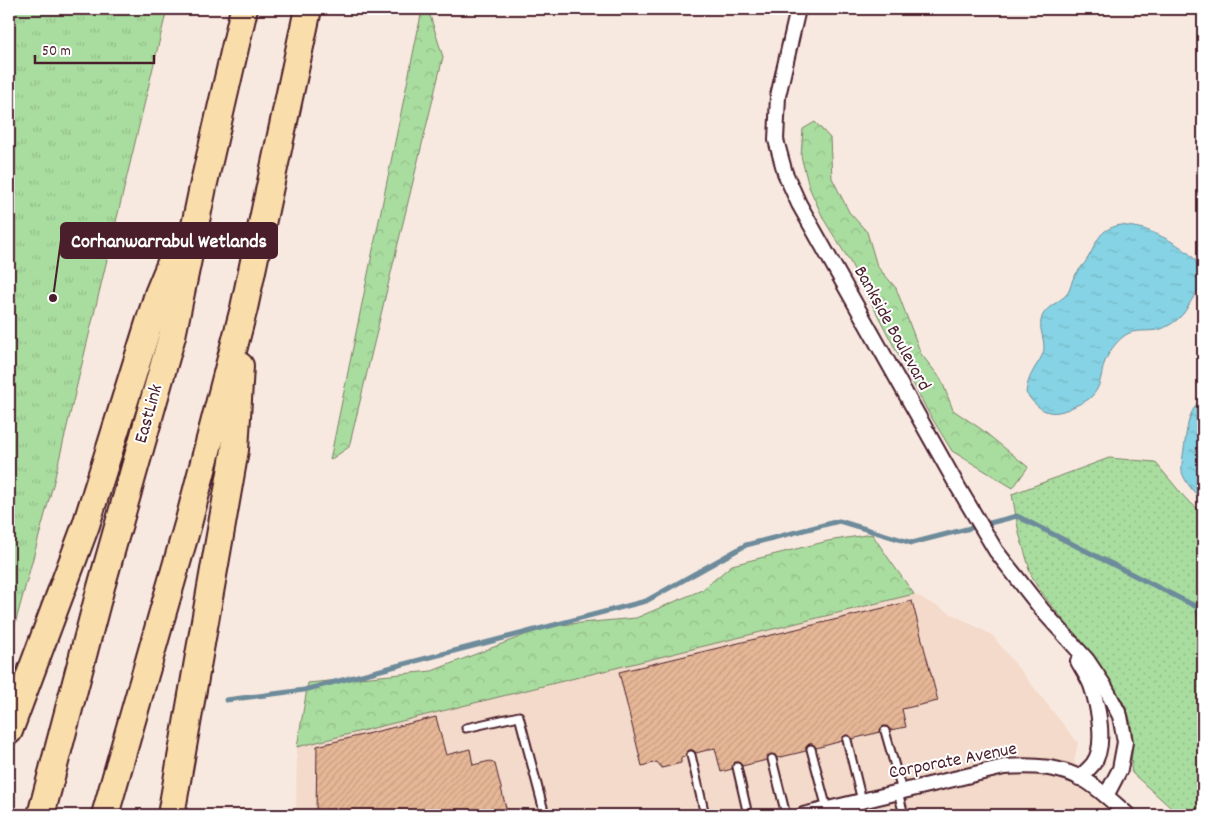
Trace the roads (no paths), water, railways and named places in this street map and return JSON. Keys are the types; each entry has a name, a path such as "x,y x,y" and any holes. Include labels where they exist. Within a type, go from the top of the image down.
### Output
{"highway":[{"name":"EastLink","path":"41,815 99,596 172,336 202,187 244,9"},
{"path":"106,815 188,524 244,308 308,9"},
{"path":"9,731 86,525 158,294 202,187"},
{"path":"171,815 235,450 244,308"}],"street":[{"name":"Bankside Boulevard","path":"798,9 778,96 776,140 785,173 799,204 996,551 1043,611 1087,660 1105,687 1120,716 1125,742 1122,760 1120,769 1106,796"},
{"name":"Bankside Boulevard","path":"1066,636 1090,685 1100,720 1100,747 1097,758 1079,778"},
{"name":"Corporate Avenue","path":"803,815 1004,767 1032,766 1049,768 1079,778 1094,786 1128,815"}],"lane":[{"path":"466,728 519,716 545,815"},
{"path":"885,731 904,815"},
{"path":"847,740 862,801"},
{"path":"811,749 827,810"},
{"path":"691,754 705,815"},
{"path":"772,759 786,815"},
{"path":"737,767 748,815"}],"water":[{"path":"1121,225 1140,228 1154,233 1185,250 1195,260 1201,284 1184,313 1174,322 1161,329 1132,332 1124,336 1112,348 1104,364 1098,388 1090,398 1061,412 1048,412 1037,406 1026,393 1029,379 1044,350 1042,317 1046,310 1067,294 1074,277 1103,233 1108,229"},
{"path":"1203,398 1203,501 1185,479 1182,466 1189,421 1194,409"}],"waterway":[{"path":"226,700 304,690 646,601 746,545 839,521 912,543 1017,516 1197,607 1203,633"}],"place":[{"name":"Corhanwarrabul Wetlands","path":"53,298"}]}
